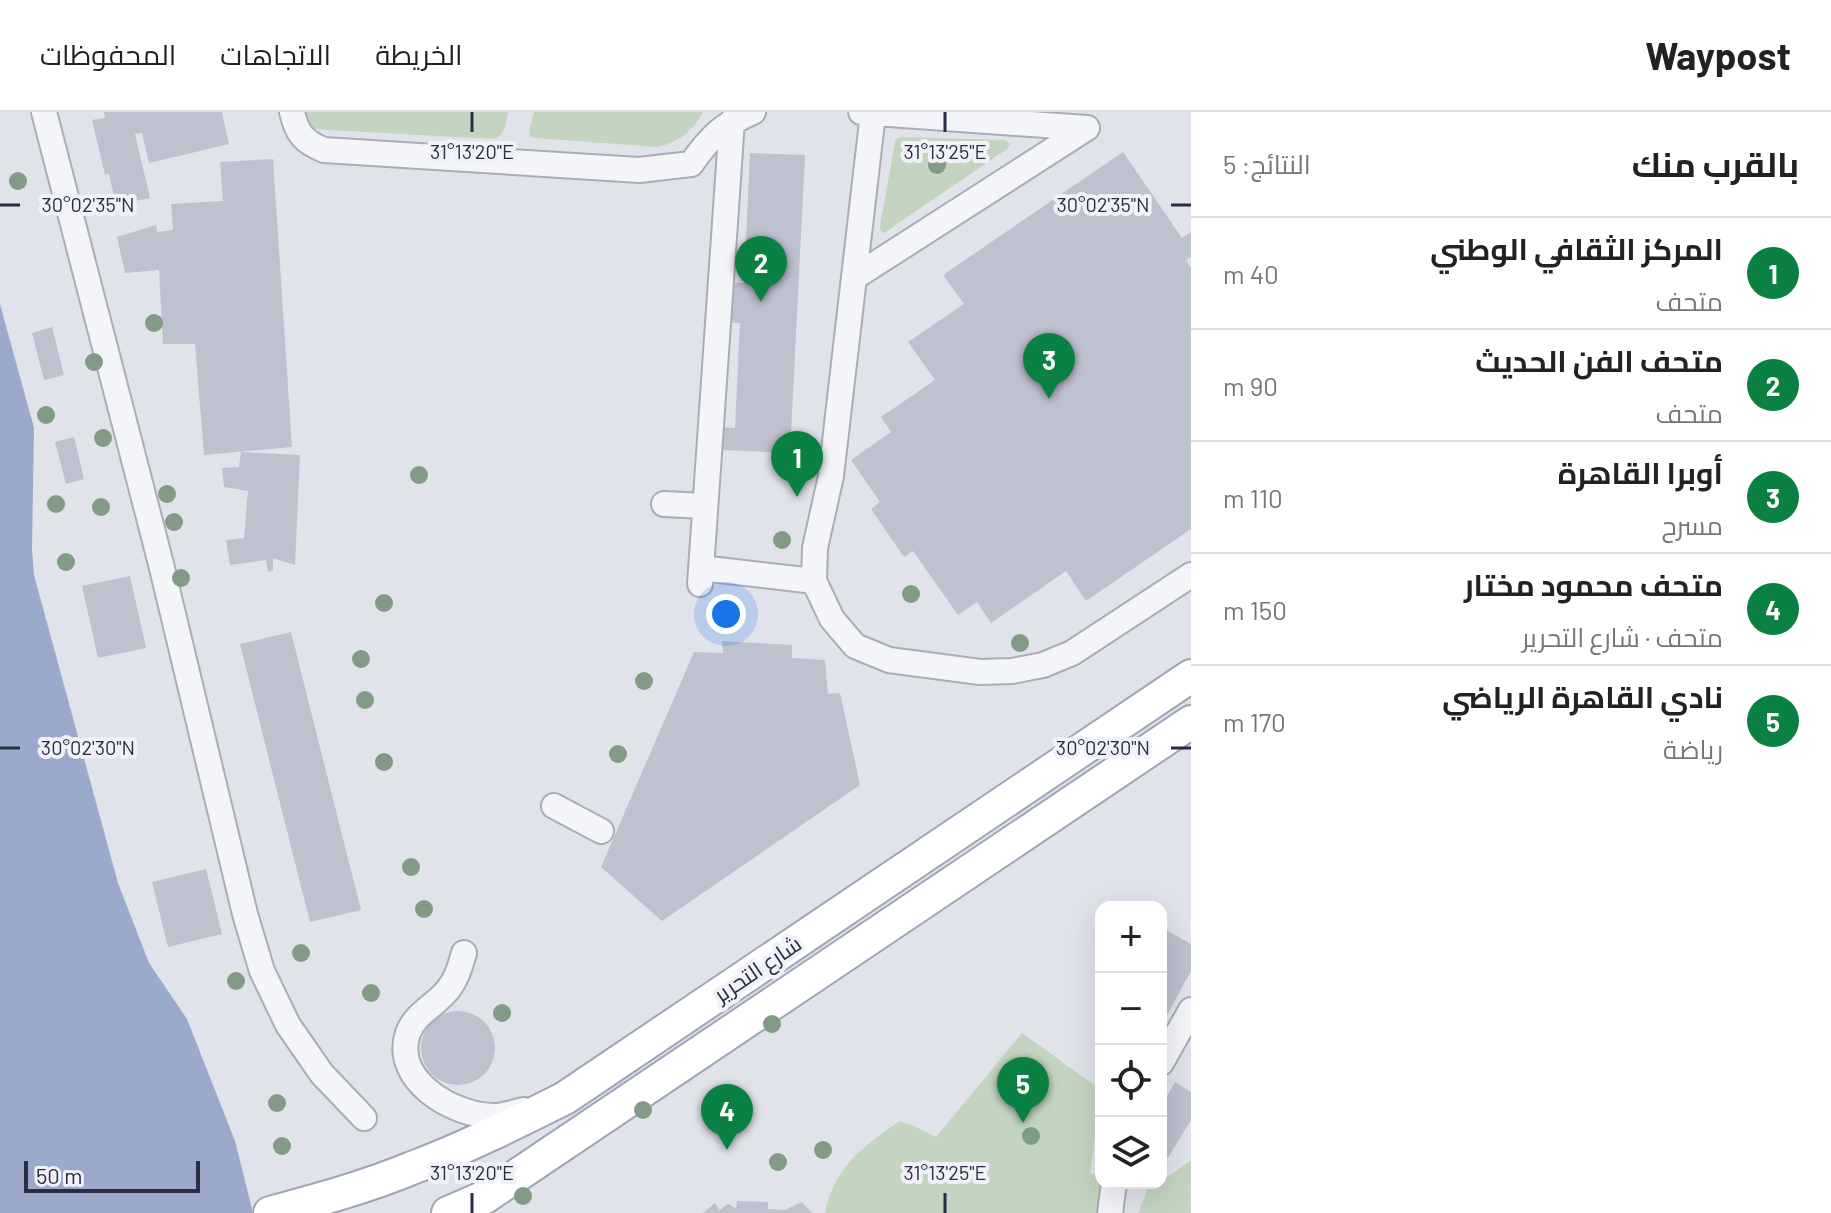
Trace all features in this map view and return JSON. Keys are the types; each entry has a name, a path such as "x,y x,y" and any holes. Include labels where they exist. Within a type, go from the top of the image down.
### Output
{"main road":[{"name":"شارع التحرير","path":"283,1210 411,1169 467,1146 565,1098 1191,676"},
{"name":"شارع التحرير","path":"448,1213 479,1205 1191,722"}],"lane":[{"path":"44,112 161,564 245,914 262,971 288,1025 322,1074 364,1118"},
{"path":"292,112 300,133 310,144 324,150 639,170 691,164 708,140 742,117"},
{"path":"855,277 1087,128 861,112"},
{"path":"873,113 831,476 815,548 814,581 832,619 855,646 889,660 980,672 1012,671 1043,665 1072,653 1191,575"},
{"path":"742,117 700,576 814,581"},
{"path":"664,504 705,506"},
{"path":"554,806 601,831"},
{"path":"464,953 459,972 448,990 419,1015 409,1030 405,1048 407,1066 429,1093 460,1110 494,1116 565,1098"},
{"path":"1167,1052 1191,1010"},
{"path":"1110,1213 1113,1189"}],"green space":[{"path":"303,112 508,112 502,133 492,139 313,129 307,125"},
{"path":"534,112 703,112 684,135 672,143 657,147 530,137"},
{"path":"903,137 1005,140 1010,144 884,233 880,226 895,142"},
{"path":"1022,1033 1095,1086 1095,1136 1090,1173 1095,1174 1095,1189 1105,1189 1102,1213 825,1213 829,1197 843,1170 862,1149 900,1121 936,1137"},
{"path":"1191,1160 1191,1213 1138,1213 1148,1189 1167,1189 1167,1176"}],"water":[{"path":"0,304 34,428 34,575 118,883 149,963 187,1019 235,1141 253,1213 0,1213"}],"building":[{"path":"104,112 222,112 229,144 149,163 142,133 135,134 150,198 116,205 109,174 105,175 92,120 105,118"},
{"path":"1123,152 1182,238 1191,232 1191,257 1186,260 1191,268 1191,529 1086,601 1066,571 991,623 977,602 958,615 913,551 904,557 871,509 880,502 851,460 891,432 881,417 935,380 908,342 964,304 943,275"},
{"path":"750,153 805,155 790,453 722,450 723,427 735,428 740,323 724,322 726,282 744,283"},
{"path":"273,159 292,447 204,455 195,344 163,344 159,270 125,273 117,237 156,225 157,232 173,230 171,204 223,201 220,162"},
{"path":"52,327 64,375 44,380 32,333"},
{"path":"74,437 84,479 66,484 55,442"},
{"path":"241,452 300,455 295,565 273,558 273,570 268,572 266,560 230,565 226,540 244,538 248,491 224,487 222,468 239,467"},
{"path":"130,576 146,648 98,658 82,586"},
{"path":"291,632 361,910 310,922 240,644"},
{"path":"722,641 792,645 792,658 825,660 828,694 840,693 860,785 662,921 601,867 694,652 723,653"},
{"path":"206,869 222,934 168,947 152,882"},
{"path":"1167,931 1191,944 1191,971 1167,1015"},
{"path":"458,1011 472,1014 484,1022 492,1034 495,1048 492,1062 484,1074 472,1082 458,1085 444,1082 432,1074 424,1062 421,1048 424,1034 432,1022 444,1014"},
{"path":"1175,1082 1191,1092 1191,1120 1167,1159 1167,1117 1167,1096"},
{"path":"737,1201 768,1202 768,1209 785,1210 802,1202 812,1213 703,1213 715,1203 720,1210 728,1204 736,1208"}],"place":[{"name":"متحف الفن الحديث","path":"761,302"},
{"name":"أوبرا القاهرة","path":"1049,399"},
{"name":"المركز الثقافي الوطني","path":"797,497"},
{"name":"نادي القاهرة الرياضي","path":"1023,1123"},
{"name":"متحف محمود مختار","path":"727,1150"}]}
